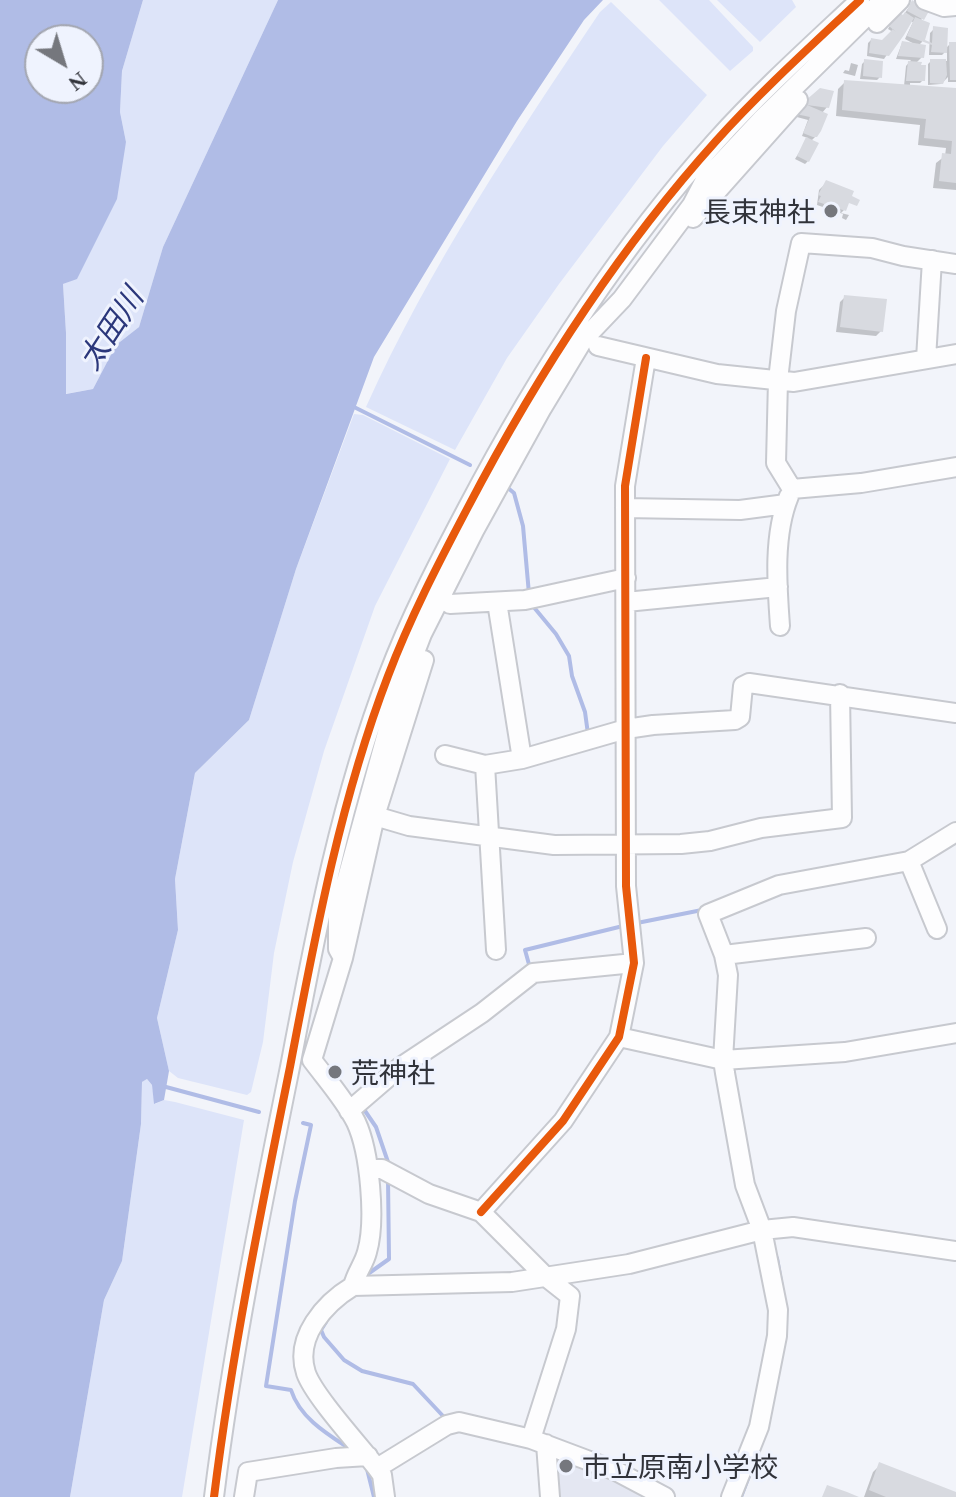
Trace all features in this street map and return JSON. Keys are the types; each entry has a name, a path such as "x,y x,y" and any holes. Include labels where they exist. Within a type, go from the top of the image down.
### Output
{"street":[{"path":"214,1497 255,1242 317,930 353,783 387,677 423,593 545,367 603,281 697,162 749,105 860,0"},
{"path":"343,958 338,949 338,911 395,704 422,634 467,543 583,340 622,299 692,205 705,180 883,0"},
{"path":"676,241 787,110 900,0"},
{"path":"925,0 944,7 956,6"},
{"path":"705,180 742,162 762,119"},
{"path":"563,373 575,371 598,346 697,162"},
{"path":"780,626 780,538 789,497 776,463 778,380 786,311 801,243 872,248 956,264"},
{"path":"926,359 932,260"},
{"path":"598,346 717,374 794,382 956,354"},
{"path":"481,1212 563,1121 619,1037 634,963 626,886 625,486 646,358"},
{"path":"625,508 740,510 789,497 956,467"},
{"path":"450,604 525,600 626,578"},
{"path":"626,602 778,587"},
{"path":"497,602 522,759"},
{"path":"353,1286 367,1254 371,1232 369,1169 357,1124 312,1060 343,958 375,816 425,659"},
{"path":"445,755 485,765 522,759 626,729 735,720 740,717 743,686 749,683 956,713"},
{"path":"375,816 409,826 554,845 710,841 761,828 842,818 840,694"},
{"path":"485,765 496,950"},
{"path":"731,1497 759,1427 777,1336 778,1310 762,1230 745,1185 723,1060 728,975 724,955 708,914 779,885 909,861 956,832"},
{"path":"909,861 937,929"},
{"path":"724,955 866,938"},
{"path":"349,1111 399,1068 482,1013 533,973 634,963"},
{"path":"619,1037 723,1060 845,1052 956,1033"},
{"path":"369,1169 382,1169 429,1194 481,1212 546,1277 570,1296 566,1329 539,1441 550,1497"},
{"path":"385,1497 382,1475 306,1373 303,1347 314,1323 333,1298 353,1286 512,1282 629,1264 762,1230 793,1227 956,1251"},
{"path":"244,1497 248,1472 336,1458 373,1462 459,1422 539,1441 616,1471 665,1497"}],"shaded area":[{"path":"143,0 278,0 163,247 139,327 116,345 93,389 65,394 63,284 77,278 126,142 120,112 122,71"},
{"path":"659,0 709,0 753,47 753,51 730,71"},
{"path":"717,0 792,0 796,7 760,42"},
{"path":"611,2 707,95 663,146 559,284 507,358 455,450 366,407 445,254 536,108 600,12"},
{"path":"354,414 363,415 450,459 375,606 324,751 293,862 274,953 263,1042 251,1092 247,1095 178,1078 169,1071 157,1018 178,930 175,879 195,773 249,720 296,569"},
{"path":"147,1079 152,1085 155,1104 164,1100 244,1120 182,1497 70,1497 104,1300 122,1261 141,1124 142,1082"},
{"name":"市立原南小学校","path":"550,1453 613,1479 648,1497 553,1497"}],"water":[{"path":"0,0 143,0 122,71 120,112 126,142 117,199 77,279 63,284 66,394 93,389 116,345 139,327 163,247 278,0 603,0 584,20 517,121 374,357 296,569 249,720 195,773 175,879 178,930 157,1018 169,1071 164,1100 154,1104 152,1085 147,1079 142,1082 141,1124 122,1261 104,1300 70,1497 0,1497"}],"building":[{"path":"912,0 929,11 924,20 907,11"},
{"path":"898,12 903,15 905,12 914,18 889,56 869,53 871,38 882,40 893,29 889,26"},
{"path":"915,17 930,23 925,40 932,43 933,26 948,28 947,53 931,52 932,45 907,36"},
{"path":"902,41 926,45 924,58 898,56"},
{"path":"949,42 956,42 956,80 950,80"},
{"path":"864,59 883,61 882,78 863,76"},
{"path":"930,59 946,59 947,75 943,84 930,83"},
{"path":"908,61 926,65 925,81 906,81"},
{"path":"844,80 956,88 956,183 939,181 942,153 951,154 952,141 924,138 926,119 842,110"},
{"path":"820,88 834,91 829,108 807,105 828,114 821,131 813,137 803,133 810,117 796,114"},
{"path":"806,137 819,143 809,162 797,156"},
{"path":"826,180 854,191 852,196 860,200 857,206 849,203 846,211 818,202"},
{"path":"844,295 887,299 883,332 840,327"},
{"path":"879,1462 956,1492 956,1497 886,1497 869,1490"},
{"path":"827,1485 847,1492 859,1497 822,1497"}],"waterway":[{"path":"354,407 470,465"},
{"path":"508,488 514,493 523,526 529,594"},
{"path":"532,605 569,656 588,734"},
{"path":"637,923 702,910"},
{"path":"530,968 525,950 623,926"},
{"path":"166,1087 259,1112"},
{"path":"363,1108 376,1127 389,1165"},
{"path":"303,1123 311,1125 295,1201 266,1386 291,1390 308,1417 350,1449"},
{"path":"365,1276 389,1259 388,1179"},
{"path":"777,1258 783,1293"},
{"path":"326,1322 321,1330 324,1337 344,1360 362,1371 413,1384 443,1416"},
{"path":"741,1497 756,1458"},
{"path":"367,1469 374,1497"}],"cycle path":[{"path":"214,1497 248,1281 319,919 356,771 406,633 493,460 550,364 611,271 716,141 860,0"},
{"path":"481,1212 563,1121 619,1037 634,963 626,886 625,486 646,358"}],"place":[{"name":"長束神社","path":"831,211"},
{"name":"荒神社","path":"335,1072"},
{"name":"市立原南小学校","path":"566,1466"}],"water label":[{"name":"太田川","path":"110,328"}]}
